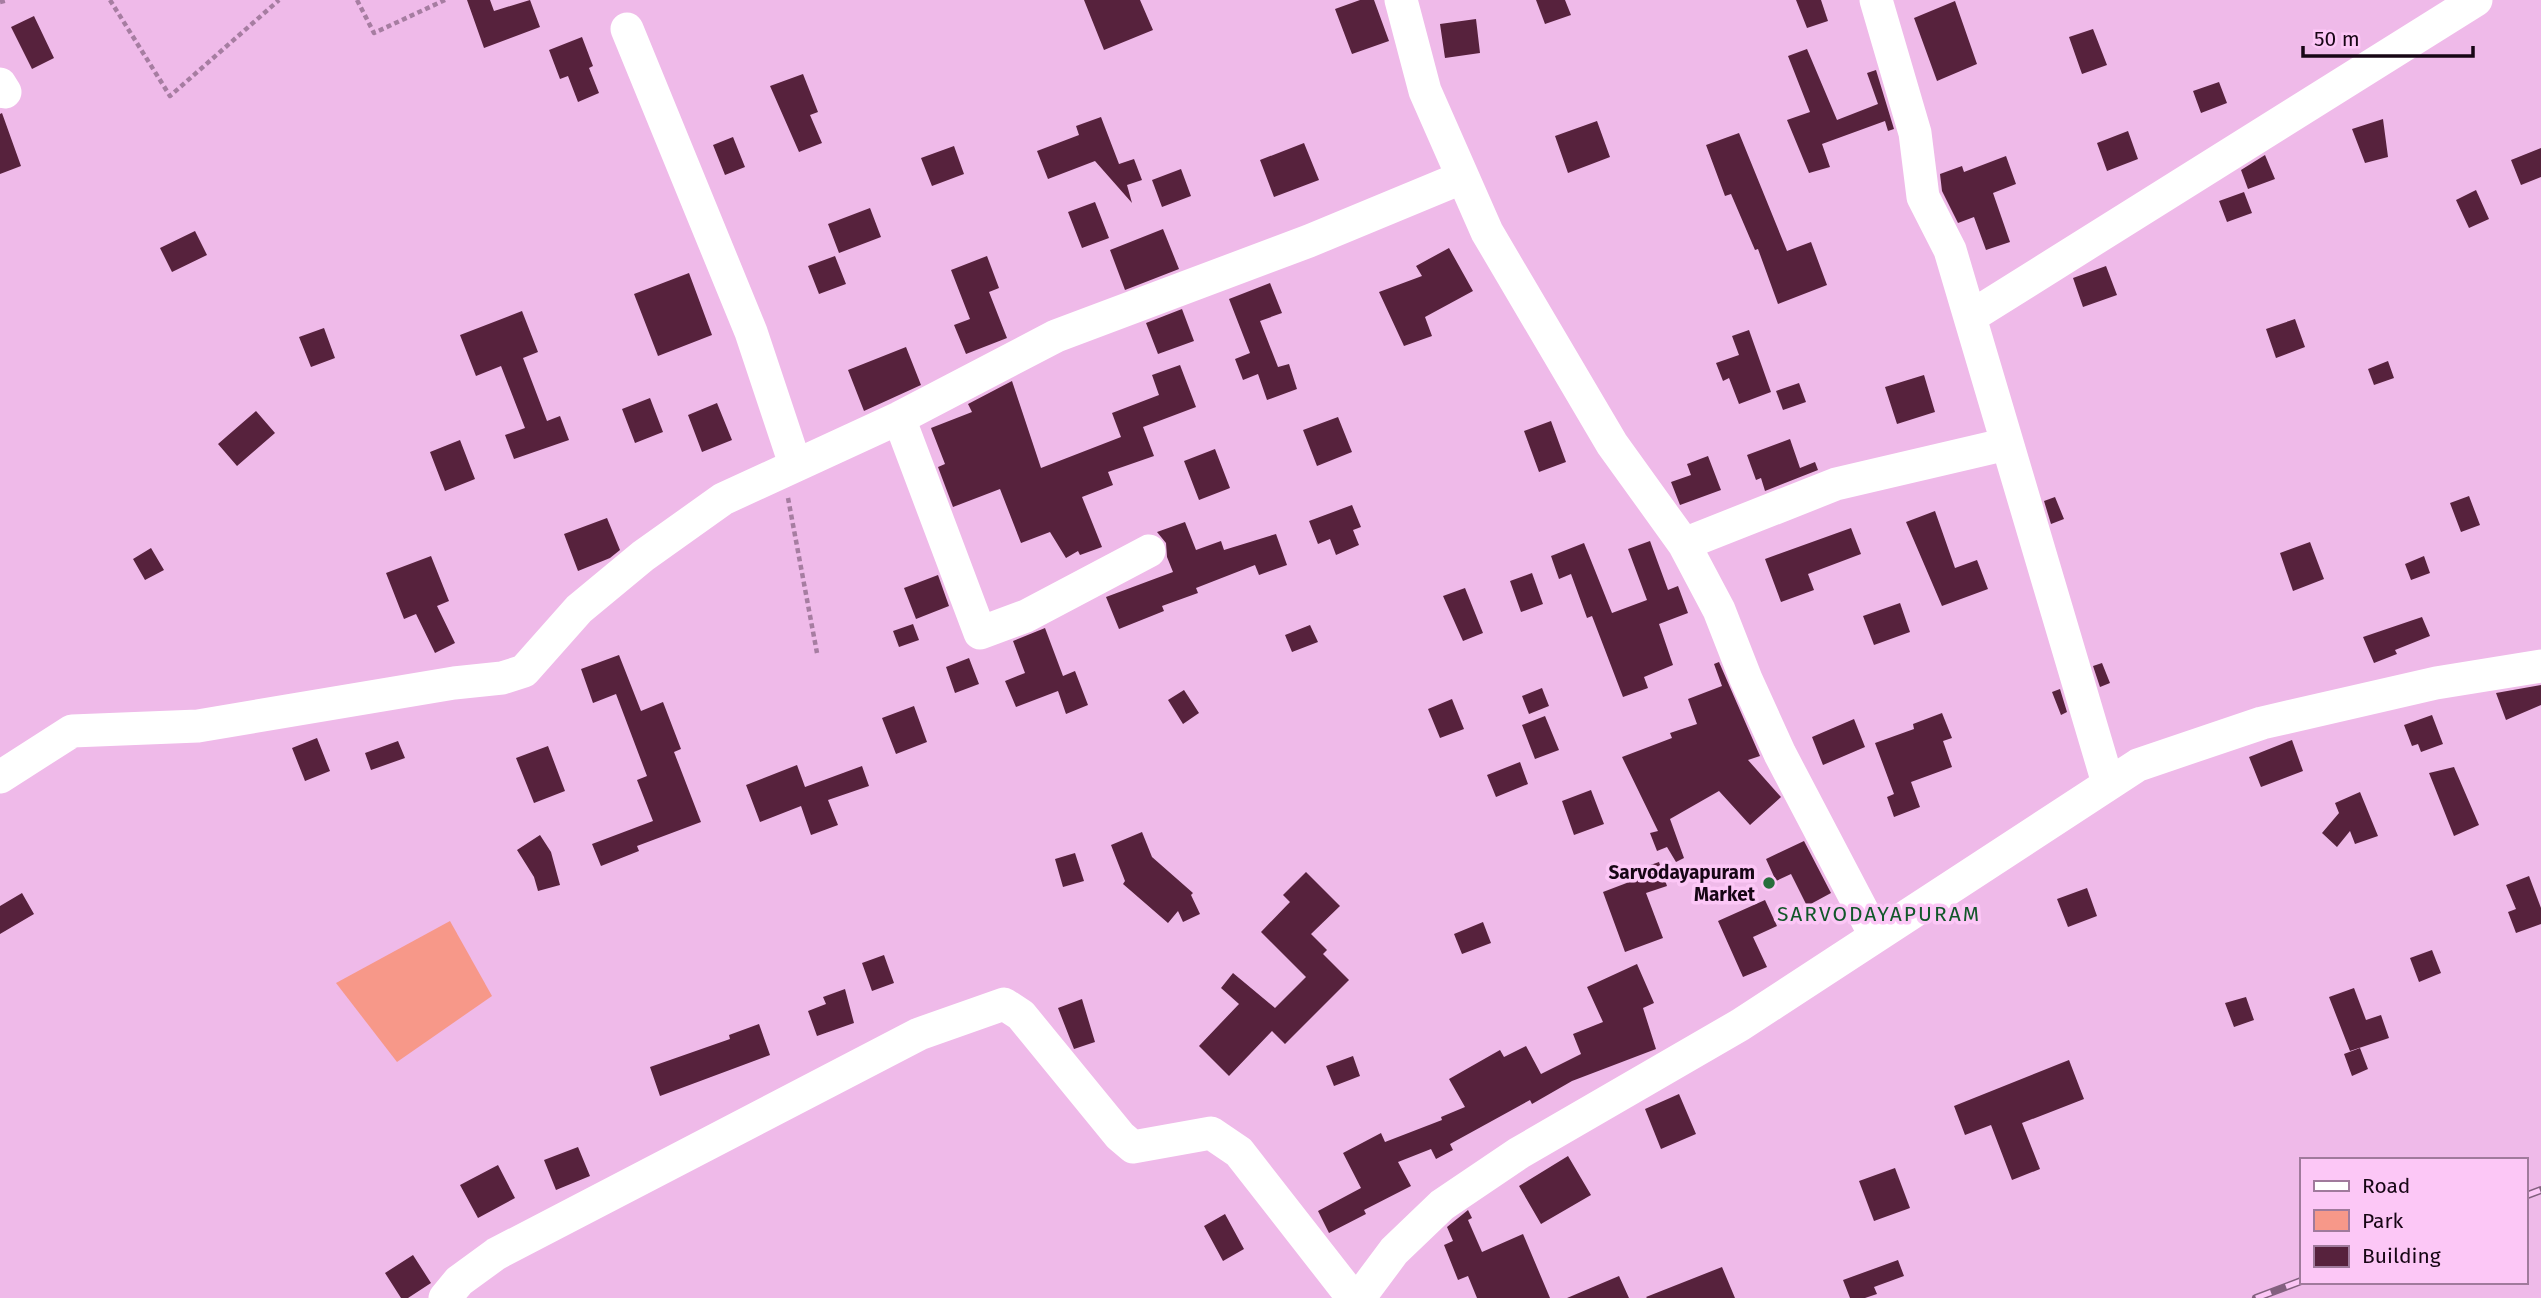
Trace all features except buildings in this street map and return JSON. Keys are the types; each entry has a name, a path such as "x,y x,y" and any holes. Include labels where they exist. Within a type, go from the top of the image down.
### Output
{"street":[{"path":"1401,0 1425,91 1461,178 1516,284 1612,444 1684,544 1719,610 1780,754 1875,935"},
{"path":"1876,0 1915,133 1923,197 1950,250 2108,783"},
{"path":"1970,317 2476,0"},
{"path":"626,29 751,331 789,467"},
{"path":"0,777 72,731 198,726 454,683 502,678 524,671 579,609 643,556 723,499 899,418 1056,336 1309,241 1461,178"},
{"path":"899,418 980,633 1026,616 1149,551"},
{"path":"1684,544 1836,484 2007,444"},
{"path":"1359,1298 1394,1251 1442,1205 1519,1153 1740,1025 2138,765 2262,723 2436,682 2541,666"},
{"path":"445,1298 459,1281 496,1254 919,1034 1004,1004 1021,1015 1120,1136 1133,1147 1212,1133 1239,1152 1353,1298"}],"path":[{"path":"0,2 8,0"},
{"path":"110,0 170,96 279,0"},
{"path":"357,0 374,33 445,0"},
{"path":"789,467 817,653"}],"green space":[{"path":"450,921 492,996 397,1062 336,983"}],"railway":[{"path":"2527,1195 2541,1190"},
{"path":"2256,1298 2300,1281"}],"place":[{"name":"Sarvodayapuram Market","path":"1769,883"}],"district":[{"name":"SARVODAYAPURAM","path":"1879,914"}]}
